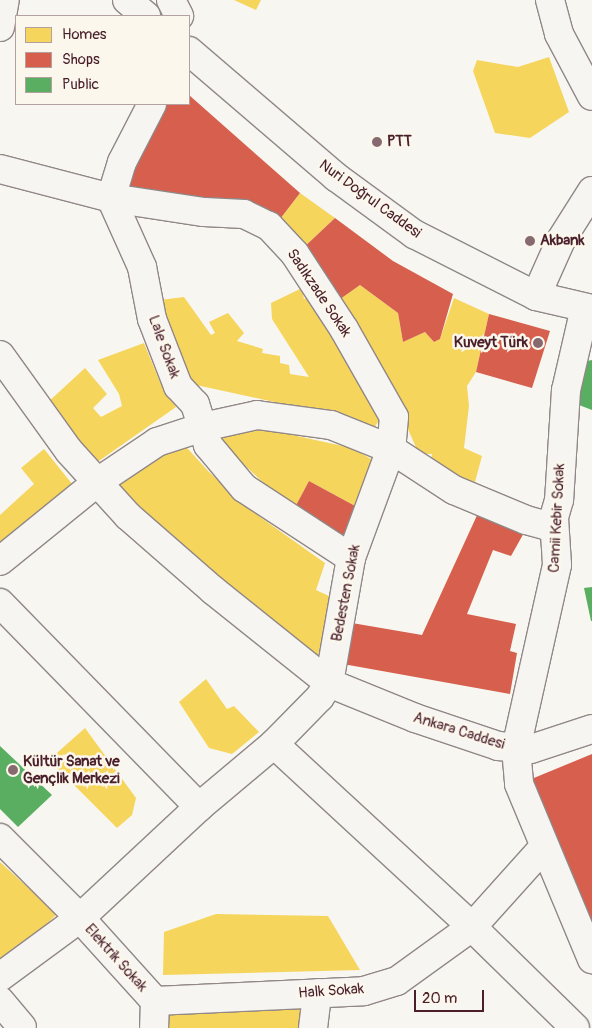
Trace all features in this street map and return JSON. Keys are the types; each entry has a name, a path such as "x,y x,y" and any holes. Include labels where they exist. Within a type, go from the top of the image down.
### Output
{"street":[{"path":"0,25 5,0"},
{"path":"126,0 145,15"},
{"path":"171,0 178,15"},
{"path":"550,0 559,34 592,96"},
{"name":"Nuri Doğrul Caddesi","path":"192,54 336,177 414,234 536,296 587,311"},
{"path":"111,198 122,162 151,105"},
{"name":"Sadıkzade Sokak","path":"0,169 111,198 204,212 244,214 269,226 295,254 339,320 394,417 391,449"},
{"path":"536,296 561,240 592,191"},
{"name":"Lale Sokak","path":"111,198 142,267 152,319 178,386 195,404 208,444 244,488 350,558"},
{"name":"Camii Kebir Sokak","path":"587,311 566,390 559,500 554,518 557,564 516,748 519,784 544,847 590,950"},
{"name":"Ankara Caddesi","path":"0,355 96,483 128,516 214,592 329,683 414,718 498,746 531,749 592,729"},
{"path":"0,562 96,483 157,442 203,427 257,415 331,425 391,449 454,490 545,525 554,518"},
{"name":"Bedesten Sokak","path":"329,683 350,558 391,449"},
{"path":"0,603 199,807"},
{"path":"0,976 80,918 199,807 274,744 329,683"},
{"path":"274,744 472,927 575,1028"},
{"name":"Elektrik Sokak","path":"0,838 80,918 155,1001 154,1028"},
{"name":"Halk Sokak","path":"155,1001 364,991 397,981 472,927 544,847"},
{"path":"314,1028 317,993"},
{"path":"0,1001 22,1027"}],"building: Homes":[{"path":"234,0 261,0 256,10"},
{"path":"549,57 569,112 530,138 495,133 473,71 477,60 518,67"},
{"path":"300,193 335,218 301,250 277,223"},
{"path":"360,285 398,313 403,342 425,332 434,342 440,339 454,298 489,314 476,372 467,386 469,406 464,448 482,456 475,482 459,480 430,465 432,454 419,454 397,405 336,302"},
{"path":"302,288 304,299 310,296 354,375 384,412 373,430 325,413 196,385 179,370 152,301 184,297 211,335 215,333 209,322 228,313 244,333 237,341 263,349 262,353 280,356 280,363 289,365 290,374 309,377 272,319 271,303"},
{"path":"144,343 160,382 176,407 96,463 46,404 85,368 107,394 93,408 101,417 122,406 119,394 98,360"},
{"path":"265,429 352,448 378,463 357,507 309,481 293,511 215,437"},
{"path":"179,439 209,472 260,517 325,563 316,590 331,597 318,656 312,656 265,613 191,556 114,482"},
{"path":"44,449 73,485 0,549 0,515 34,484 21,468"},
{"path":"206,679 227,709 234,706 259,732 232,754 209,748 179,702"},
{"path":"85,728 136,798 132,815 117,828 49,760"},
{"path":"0,862 57,914 0,969"},
{"path":"216,914 328,916 360,970 163,975 164,932"},
{"path":"307,1006 307,1028 167,1028 166,1010"}],"building: Shops":[{"path":"190,96 300,193 277,223 249,200 124,193 123,183 161,105 190,105"},
{"path":"335,218 393,261 453,294 440,339 434,342 425,332 403,342 398,313 360,285 336,302 301,250"},
{"path":"489,314 550,331 532,388 476,372"},
{"path":"309,481 357,507 342,539 293,511"},
{"path":"479,511 525,531 511,556 493,550 467,614 516,624 510,651 517,653 510,694 343,664 352,623 422,635"},
{"path":"592,754 592,931 529,780"}],"building: Public":[{"path":"592,360 592,410 579,405 582,362"},
{"path":"592,587 592,621 591,621 584,588"},
{"name":"Kültür Sanat ve Gençlik Merkezi","path":"0,746 52,795 18,827 0,809"}],"place":[{"name":"PTT","path":"377,142"},
{"name":"Akbank","path":"530,241"},
{"name":"Kuveyt Türk","path":"538,343"},
{"name":"Kültür Sanat ve Gençlik Merkezi","path":"13,770"}]}
